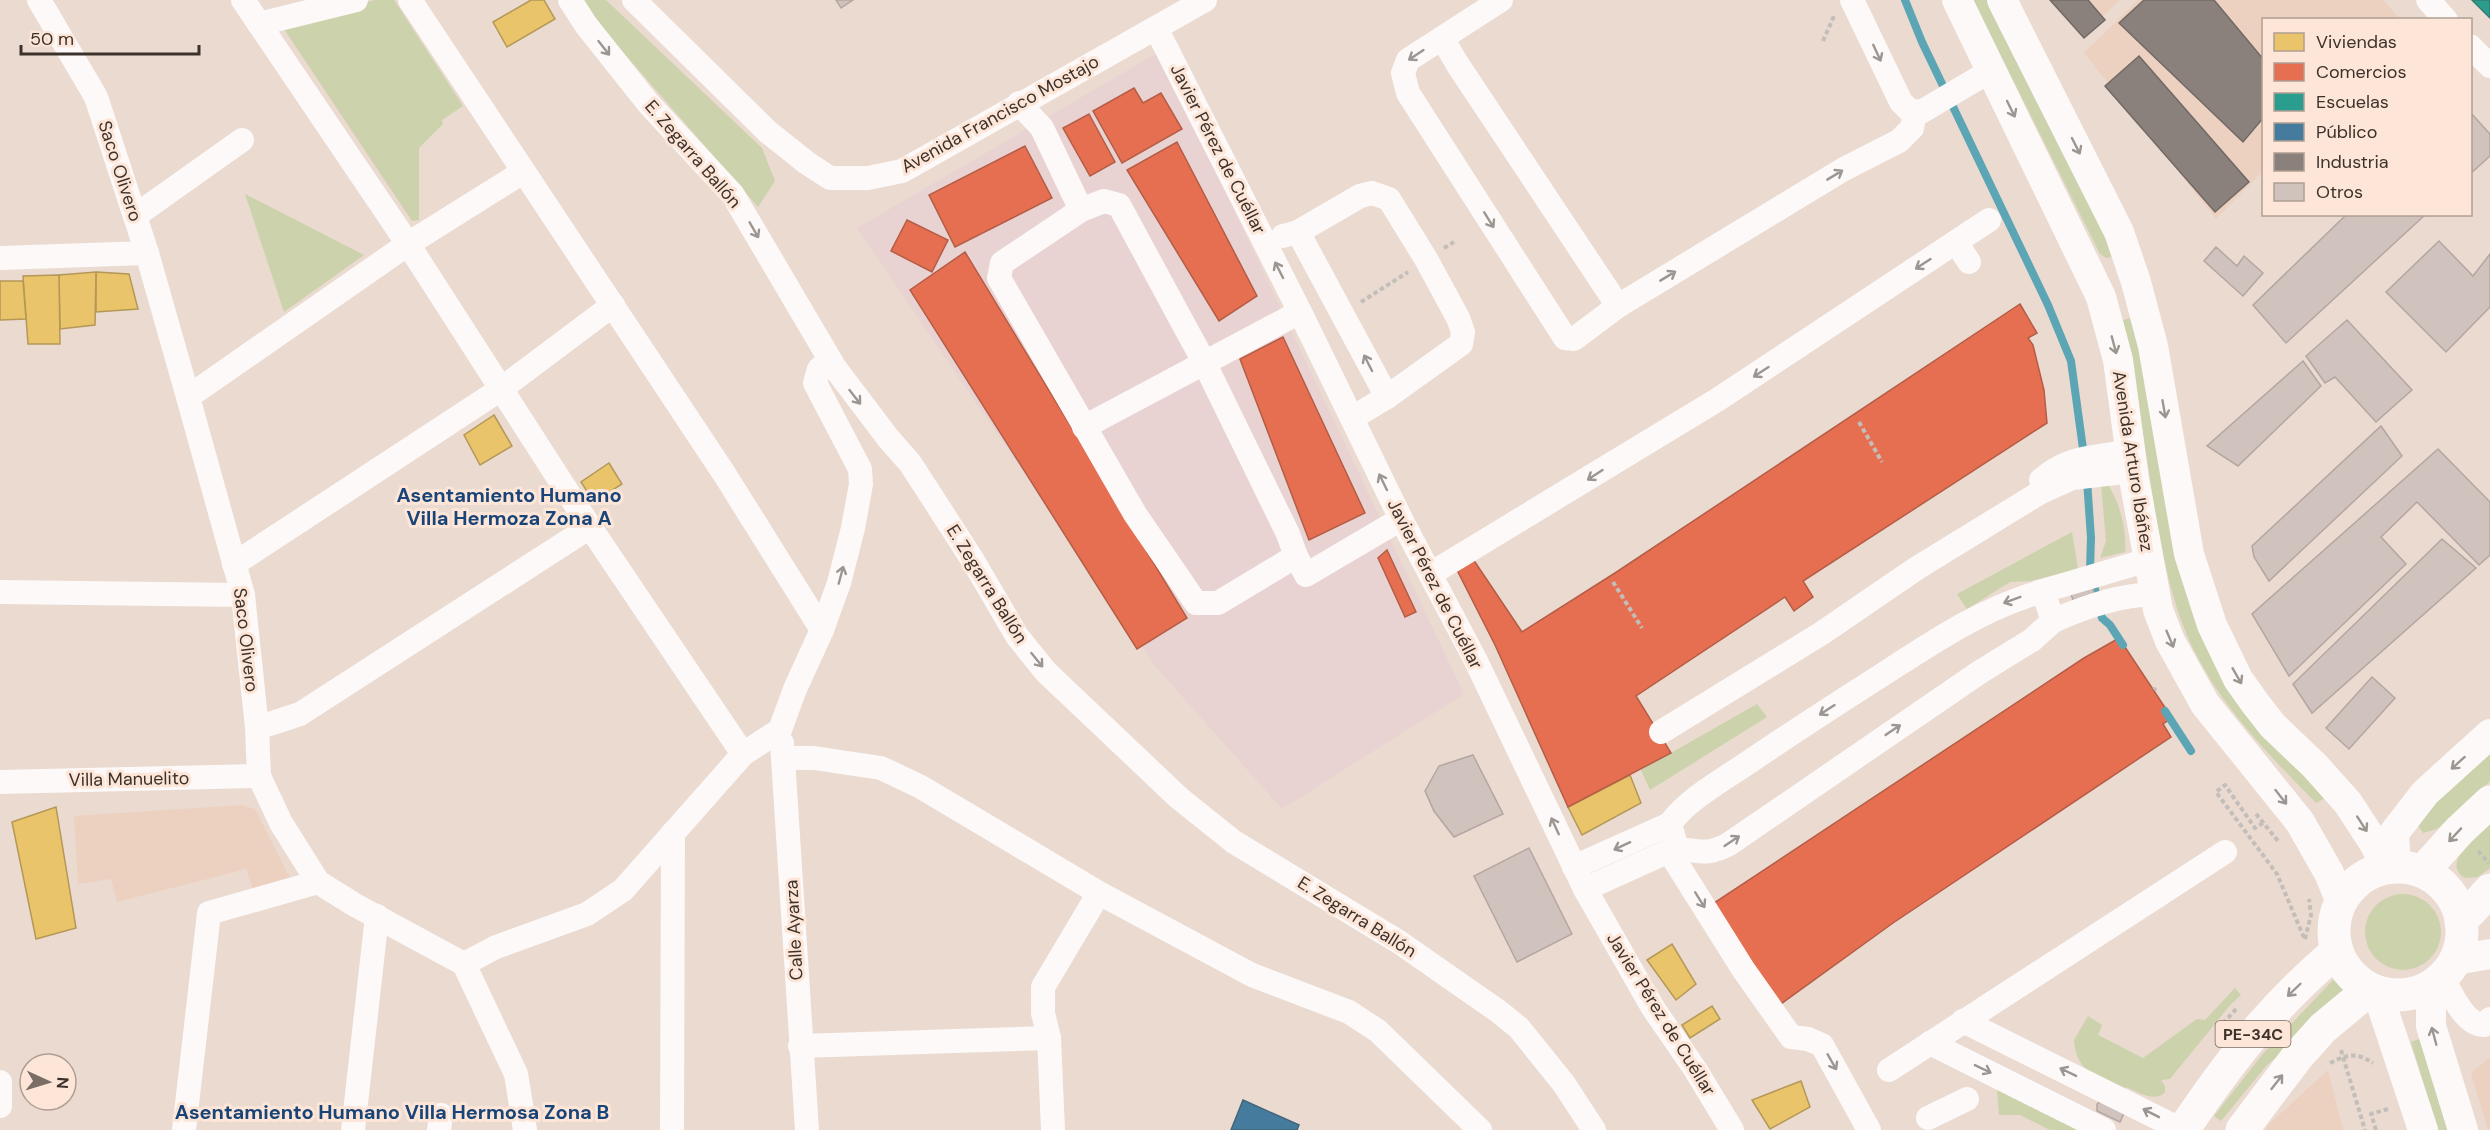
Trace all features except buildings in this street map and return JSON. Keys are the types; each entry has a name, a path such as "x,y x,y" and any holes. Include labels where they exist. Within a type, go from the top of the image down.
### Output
{"highway":[{"path":"2402,868 2441,883 2449,891 2459,910 2461,941 2446,972 2416,993 2390,995 2373,990 2350,973 2337,951 2334,926 2341,902 2355,883 2365,876 2402,868 2460,830 2490,802"},
{"path":"2461,921 2490,890"},
{"name":"PE-34C","path":"2183,1130 2246,1041 2277,1007 2337,951"},
{"name":"PE-34C","path":"2242,1130 2297,1057 2323,1028 2373,990"}],"main road":[{"name":"Avenida Arturo Ibáñez","path":"1957,0 2101,297 2118,360 2132,461 2158,610 2170,641 2190,678 2228,735 2278,792 2300,822 2329,873 2341,902"},
{"path":"2002,0 2119,232 2136,282 2153,346 2189,555 2212,625 2238,679 2255,703 2273,726 2315,766 2348,803 2374,843 2402,868"},
{"path":"2101,297 2136,282"},
{"path":"2402,868 2394,833 2425,793 2490,734"},
{"path":"2463,1130 2431,1026 2431,1003 2446,972 2490,954"},
{"path":"2373,990 2423,1130"}],"street":[{"name":"Saco Olivero","path":"39,0 96,97 147,253 188,397 243,595 257,728 259,776 281,823 318,882 464,964"},
{"path":"243,0 408,244 590,527 743,754"},
{"path":"259,24 356,0"},
{"path":"410,0 522,172 613,305 822,630"},
{"name":"E. Zegarra Ballón","path":"570,0 586,25 648,103 733,195 848,388 910,463 972,559 1017,636 1046,672 1179,798 1234,842 1399,942 1519,1028 1564,1084 1594,1130"},
{"name":"Avenida Francisco Mostajo","path":"634,0 768,132 830,178 868,178 902,171 1205,0"},
{"path":"1501,0 1408,60 1403,73 1408,93 1565,338 1574,339 1618,306 1844,169 1899,141 1912,128 1918,112"},
{"path":"2428,0 2444,18"},
{"path":"1844,5 1900,102 1909,110 1918,112 1992,70"},
{"name":"Javier Pérez de Cuéllar","path":"1156,28 1300,312 1401,519 1431,573 1585,890 1653,1008 1695,1069 1732,1130"},
{"path":"1442,38 1618,306"},
{"path":"2472,48 2490,66"},
{"path":"1019,103 1042,128 1082,210"},
{"path":"135,216 242,140"},
{"path":"188,397 408,244 522,172"},
{"path":"1264,241 1298,232 1360,196 1372,193 1389,199 1426,259 1458,318 1463,332 1461,344 1387,397 1352,417"},
{"path":"1296,556 1218,603 1196,603 1135,514 1084,427 999,278 1002,263 1082,210 1104,201 1119,205 1204,362 1306,575 1401,519"},
{"path":"1431,573 1959,256 1989,220"},
{"path":"1298,232 1387,397"},
{"path":"0,258 147,253"},
{"path":"234,564 501,389 613,305"},
{"path":"1084,427 1300,312"},
{"path":"525,1130 516,1074 464,964 496,947 587,914 623,890 743,754 780,729 795,689 822,630 839,583 861,484 860,469 814,383 819,369 830,360"},
{"path":"1661,732 1822,633 1917,568 1995,518 2041,492 2070,470 2132,461"},
{"path":"257,728 300,714 590,527"},
{"path":"1574,867 1670,824 1676,815 1691,803 1777,743 1952,629 2010,600 2077,583 2148,560"},
{"path":"2043,591 2053,621"},
{"path":"0,592 243,595"},
{"path":"1585,890 1673,850 1715,852 1980,672 2032,640 2053,621 2085,606 2136,594 2155,594"},
{"name":"Calle Ayarza","path":"780,729 784,758 800,1046 807,1130"},
{"path":"784,758 814,758 881,768 921,787 1099,893 1252,975 1349,1012 1378,1032 1480,1130"},
{"name":"Villa Manuelito","path":"0,782 259,776"},
{"path":"1670,824 1673,850 1743,969 1791,1037 1822,1044 1869,1130"},
{"path":"672,1130 673,833"},
{"path":"1890,1070 2225,852"},
{"path":"184,1130 209,913 318,882"},
{"path":"1053,1130 1049,1038 1043,1013 1043,987 1099,893"},
{"path":"353,1130 377,916"},
{"path":"2446,972 2460,1007 2474,1023 2484,1025 2490,1019"},
{"path":"1964,1021 2183,1130"},
{"path":"800,1046 1049,1038"},
{"path":"1930,1043 2104,1130"},
{"path":"0,1082 0,1106"},
{"path":"1925,1126 1967,1100"}],"path":[{"path":"1823,41 1844,5"},
{"path":"1343,313 1426,259"},
{"path":"1859,422 1882,462"},
{"path":"1613,582 1642,628"},
{"path":"2263,823 2255,828 2224,785 2216,792 2277,874 2295,911"},
{"path":"2324,1068 2352,1054 2361,1055 2375,1065"},
{"path":"2346,1067 2365,1130"},
{"path":"2376,1130 2371,1114 2391,1108"}],"shaded area":[{"path":"2059,0 2120,0 2085,33"},
{"path":"2138,0 2383,0 2399,18 2262,18 2262,172 2216,219 2084,53"},
{"path":"1159,52 1464,694 1282,809 1156,667 857,228"},
{"path":"242,805 255,809 290,878 253,890 246,869 117,902 111,879 78,884 74,816"},
{"path":"2490,1057 2490,1130 2488,1130 2471,1073"},
{"path":"2328,1070 2343,1130 2266,1130 2267,1126"}],"green space":[{"path":"374,0 394,0 463,106 442,120 443,124 419,148 419,220 412,221 284,29"},
{"path":"580,0 606,0 762,148 775,181 758,207 588,12"},
{"path":"1973,0 1990,0 2114,253 2111,257 2106,258 2100,254"},
{"path":"245,194 364,255 284,312"},
{"path":"2138,316 2184,570 2327,797 2316,803 2264,749 2217,690 2192,646 2183,624 2163,554 2123,320"},
{"path":"2101,484 2108,485 2116,500 2124,526 2125,552 2100,558 2106,541"},
{"path":"2072,532 2078,569 2031,581 2010,582 1967,609 1957,594"},
{"path":"1757,704 1767,717 1650,790 1641,770"},
{"path":"2490,750 2490,781 2437,829 2423,833 2417,824 2418,817"},
{"path":"2490,823 2490,868 2478,877 2465,878 2458,872 2459,857 2470,841"},
{"path":"2403,894 2417,897 2430,905 2438,918 2441,932 2438,946 2430,959 2417,967 2403,970 2389,967 2376,959 2368,946 2365,932 2368,918 2376,905 2389,897"},
{"path":"2333,980 2343,987 2345,1000 2267,1065 2221,1121 2214,1116 2262,1055"},
{"path":"2235,988 2241,995 2231,1004 2170,1079 2161,1080 2165,1086 2165,1092 2161,1095 2151,1097 2126,1087 2125,1089 2090,1072 2079,1060 2074,1040 2088,1016 2102,1025 2098,1035 2143,1058 2197,1019 2205,1020"},
{"path":"2422,1038 2450,1130 2438,1130 2411,1042"},
{"path":"1997,1090 2010,1092 2091,1130 2050,1130 2020,1115 1999,1115"}],"waterway":[{"path":"1905,0 1922,42 2048,305 2071,361 2084,456"},
{"path":"2087,480 2091,538 2090,569 2102,618 2110,625 2123,645"},
{"path":"2165,711 2191,751"}],"district":[{"name":"Asentamiento Humano Villa Hermoza Zona A","path":"509,506"},
{"name":"Asentamiento Humano Villa Hermosa Zona B","path":"392,1112"}]}
